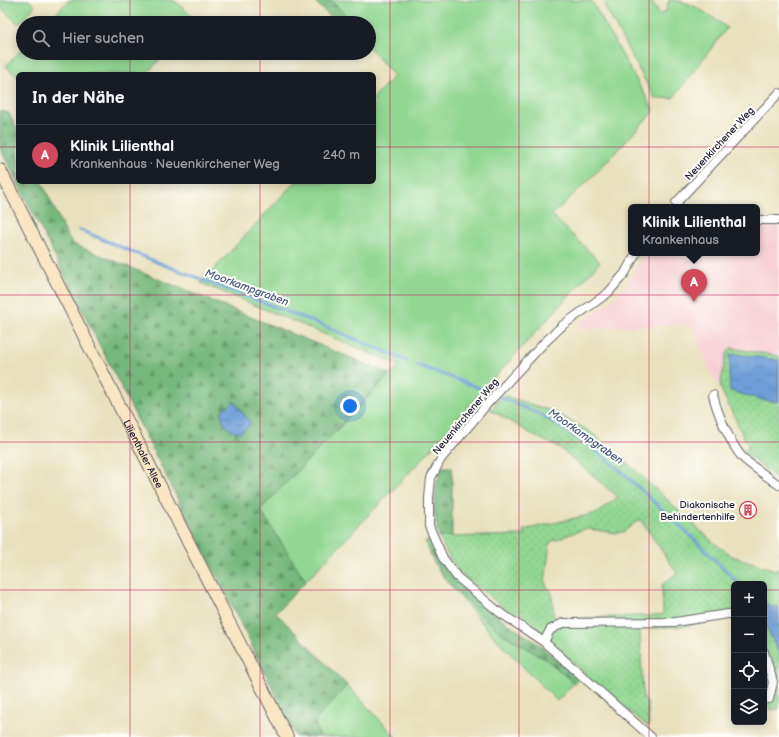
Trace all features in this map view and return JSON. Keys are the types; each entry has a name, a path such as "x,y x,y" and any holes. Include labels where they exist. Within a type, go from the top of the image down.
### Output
{"main road":[{"name":"Lilienthaler Allee","path":"0,170 287,737"}],"street":[{"name":"Neuenkirchener Weg","path":"677,204 676,203 779,93"},
{"path":"760,220 779,220"},
{"name":"Neuenkirchener Weg","path":"634,256 625,274 608,293 563,326 544,343 489,402 441,459 431,478 428,526 443,558 457,577 499,612 544,642 651,737"},
{"path":"713,395 731,441 743,457 779,485"},
{"path":"544,642 550,630 563,623 675,622 731,614"},
{"path":"764,653 773,682 770,699"}],"shaded area":[{"path":"760,226 779,226 779,356 731,348 726,355 720,387 711,374 695,331 688,324 581,329 576,326 615,298 629,281 642,256 760,256"}],"green space":[{"path":"0,0 29,0 35,6 26,16 16,16 16,21 0,7"},
{"path":"69,0 174,0 192,16 54,16"},
{"path":"313,0 330,0 346,16 330,16"},
{"path":"330,0 591,0 654,111 598,171 552,215 600,262 480,393 425,456 306,581 260,510 399,365 201,283 293,184 376,184 376,95 394,76 376,55 376,16 346,16"},
{"path":"609,0 650,0 660,15 666,11 669,0 677,1 693,6 727,28 673,98 655,99 604,5"},
{"path":"16,55 16,60 159,60 148,72 16,72 16,76 6,66"},
{"path":"0,111 9,113 16,128 16,180 0,148"},
{"path":"18,184 43,184 67,236 73,244 390,374 260,510 306,581 276,613 347,685 316,720 316,728 320,737 296,737 247,636"},
{"path":"731,348 779,356 779,480 743,451 749,448 720,387 726,355"},
{"path":"503,395 554,412 589,431 625,461 713,542 732,556 778,571 779,567 779,709 771,710 767,707 769,681 767,672 767,581 731,581 731,617 686,626 640,629 643,697 648,704 649,727 608,695 537,629 502,606 461,574 449,557 439,537 525,535 523,530 597,513 618,497 560,448 535,436 491,410","holes":["640,519 677,573 662,585 663,615 554,619 552,593 545,583 550,542 581,530 589,529 616,533 623,532"]},
{"path":"442,467 452,467 452,537 439,537 434,511 436,486"},
{"path":"431,540 441,563 453,578 504,621 537,643 579,679 574,683 547,660 503,634 486,620 445,579 434,563 425,541"},
{"path":"445,579 486,620 503,634 547,660 574,683 557,701 496,639"},
{"path":"347,685 396,737 320,737 316,728 316,720"}],"water":[{"path":"735,354 779,360 779,402 763,400 730,391 730,355"},
{"path":"234,401 251,424 240,432 236,432 228,428 222,416 224,407 228,407"},
{"path":"767,604 770,607 779,607 779,654 767,629"}],"waterway":[{"name":"Moorkampgraben","path":"80,230 164,265 317,323 407,361"},
{"name":"Moorkampgraben","path":"417,365 488,391"},
{"name":"Moorkampgraben","path":"500,397 543,416 580,439 614,465 690,535 736,581"}],"place":[{"name":"Klinik Lilienthal","path":"694,302"},
{"name":"Diakonische Behindertenhilfe","path":"748,510"}]}
